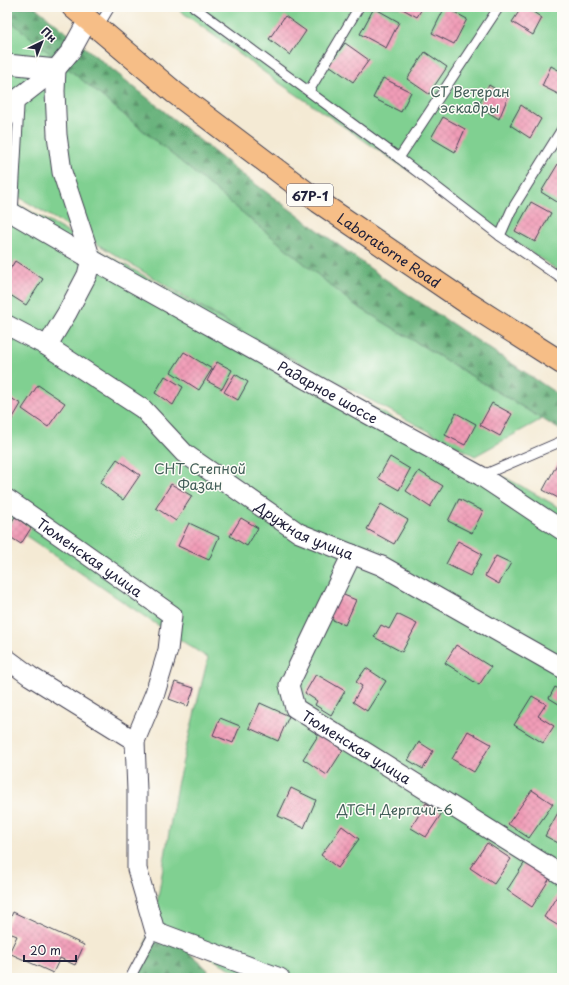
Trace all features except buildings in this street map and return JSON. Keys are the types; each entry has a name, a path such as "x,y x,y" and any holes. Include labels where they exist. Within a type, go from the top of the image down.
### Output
{"main road":[{"name":"Laboratorne Road","path":"86,18 175,93 319,202 466,302 562,363"}],"street":[{"path":"13,107 29,89 56,68 71,51 86,18"},
{"path":"7,64 56,68"},
{"path":"47,346 67,313 87,275 91,259 62,172 57,135 55,91 56,68"},
{"name":"Радарное шоссе","path":"10,212 91,259 481,476 562,530"},
{"name":"Дружная улица","path":"7,325 47,346 143,409 184,453 300,533 382,566 562,668"},
{"name":"Тюменская улица","path":"7,499 172,615 168,650 155,693 135,741"},
{"name":"Тюменская улица","path":"352,554 289,685 295,708 562,875"},
{"path":"7,658 30,676 135,741 137,791 137,869 155,931 280,978"}],"lane":[{"path":"86,18 110,7"},
{"path":"194,7 399,158 500,236 562,279"},
{"path":"309,91 359,7"},
{"path":"399,158 499,7"},
{"path":"7,125 13,107"},
{"path":"10,212 13,107"},
{"path":"500,236 511,211 562,129"},
{"path":"481,476 562,441"},
{"path":"130,978 155,931"}],"green space":[{"path":"7,7 35,7 239,172 382,277 562,397 562,431 352,303 7,18"},
{"name":"СТ Ветеран эскадры","path":"175,7 562,7 562,273 275,80"},
{"path":"7,18 352,303 542,419 475,456 254,338 389,416 562,509 562,978 248,978 153,927 177,785 208,658 7,523 7,198 242,331 7,190"},
{"path":"151,918 208,970 207,978 139,978"}],"park label":[{"name":"СНТ Степной Фазан","path":"200,476"},
{"name":"ДТСН Дергачи-6","path":"395,809"}]}
